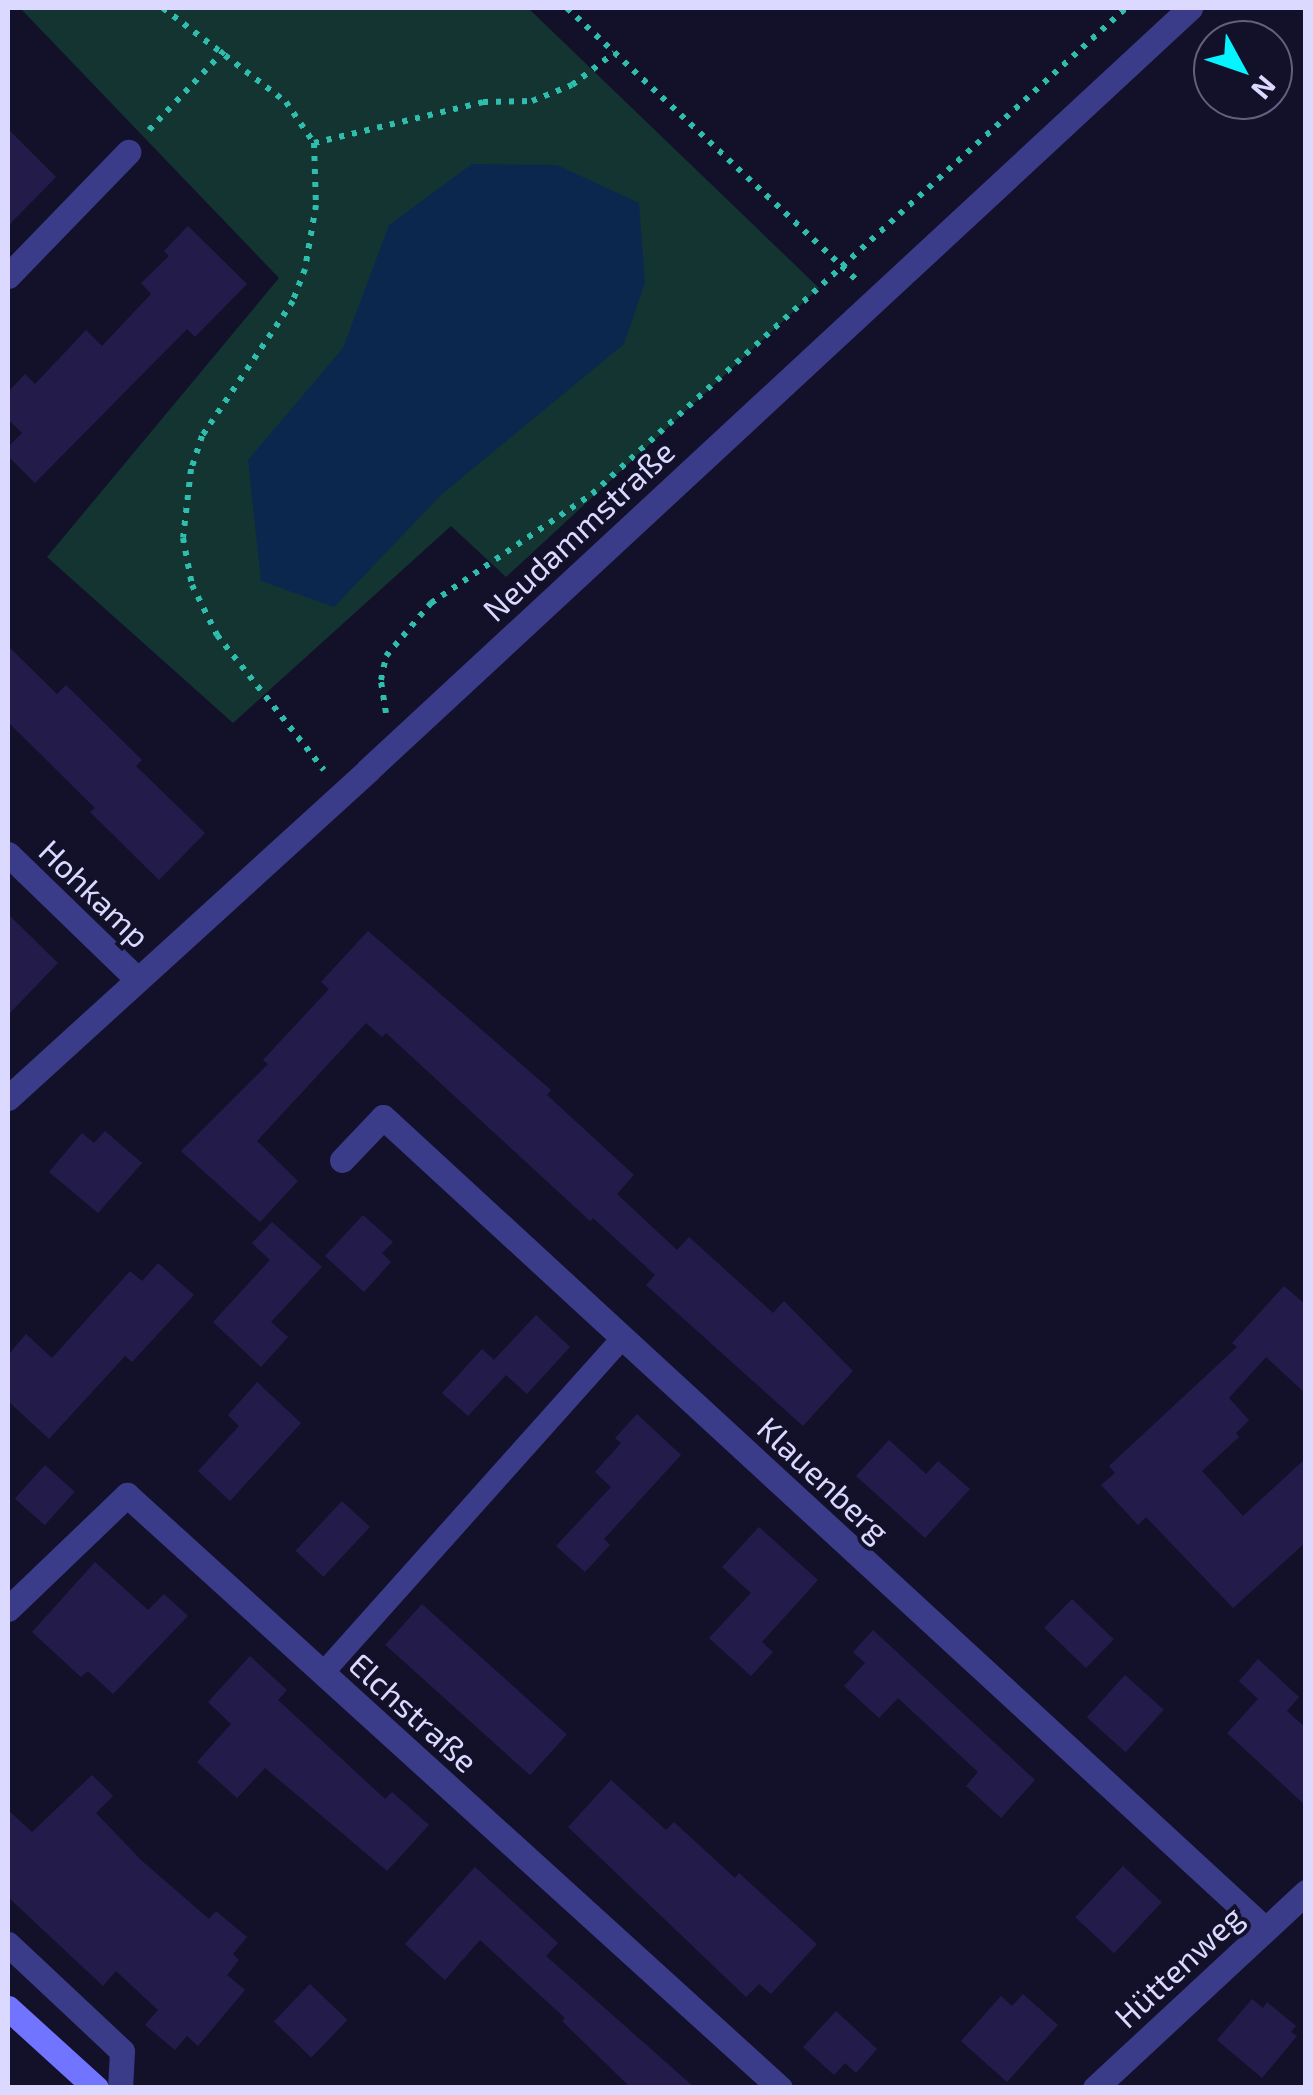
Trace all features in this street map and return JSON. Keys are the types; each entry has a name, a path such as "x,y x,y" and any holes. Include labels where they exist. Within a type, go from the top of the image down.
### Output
{"main road":[{"path":"8,2008 96,2088"}],"street":[{"name":"Neudammstraße","path":"8,1098 1190,8"},
{"path":"8,276 128,152"},
{"name":"Hohkamp","path":"8,854 136,979"},
{"name":"Klauenberg","path":"342,1160 383,1117 1265,1929"},
{"name":"Elchstraße","path":"8,1609 127,1495 780,2088"},
{"name":"Hüttenweg","path":"1094,2088 1306,1892"},
{"path":"8,1944 122,2051 120,2088"}],"lane":[{"path":"323,1674 622,1338"}],"path":[{"path":"163,8 286,102 314,144 316,204 306,269 293,302 202,436 190,469 184,538 192,585 217,635 342,794"},
{"path":"567,8 877,298"},
{"path":"387,705 381,680 386,656 431,603 592,494 1126,8"},
{"path":"128,152 224,51"},
{"path":"314,144 483,102 532,101 572,85 614,53"}],"green space":[{"path":"20,8 528,8 819,288 506,577 451,526 233,723 47,557 279,278"}],"water":[{"path":"472,164 557,165 639,203 645,283 624,344 441,495 334,607 261,581 248,460 343,348 389,225"}],"building":[{"path":"8,129 56,177 8,226"},
{"path":"188,226 247,284 195,337 187,329 35,483 8,456 8,447 22,433 8,419 8,392 25,374 35,384 86,330 102,346 151,294 141,283 169,256 164,251"},
{"path":"8,646 57,694 66,685 142,760 136,766 205,833 159,880 90,812 95,808 8,722"},
{"path":"8,914 58,963 8,1015"},
{"path":"368,931 551,1090 547,1095 634,1175 617,1194 677,1250 689,1237 773,1313 784,1301 853,1371 803,1426 646,1285 655,1275 593,1218 590,1221 386,1033 382,1037 366,1023 257,1141 298,1181 260,1222 181,1151 268,1064 263,1060 329,989 321,982"},
{"path":"105,1131 142,1163 98,1213 49,1172 82,1133 94,1143"},
{"path":"363,1215 393,1242 382,1253 391,1262 364,1292 325,1256"},
{"path":"272,1222 322,1267 271,1322 288,1337 261,1367 213,1322 270,1260 252,1243"},
{"path":"158,1263 194,1295 132,1362 125,1356 49,1439 8,1401 8,1355 26,1334 52,1358 130,1271 142,1281"},
{"path":"1284,1286 1306,1305 1306,1394 1266,1357 1229,1398 1249,1420 1236,1433 1239,1437 1202,1471 1243,1516 1306,1458 1306,1542 1233,1608 1146,1517 1138,1525 1101,1485 1115,1473 1109,1466 1237,1347 1232,1343"},
{"path":"536,1315 570,1347 527,1394 506,1375 468,1416 442,1393 482,1349 494,1360"},
{"path":"257,1382 301,1423 230,1501 198,1471 239,1426 228,1415"},
{"path":"637,1414 681,1455 604,1539 610,1545 585,1572 556,1546 611,1487 595,1472 621,1443 615,1438"},
{"path":"889,1440 926,1474 938,1461 970,1489 925,1538 856,1476"},
{"path":"45,1465 75,1492 45,1525 15,1498"},
{"path":"342,1501 370,1527 323,1577 296,1551"},
{"path":"759,1527 818,1580 762,1642 773,1652 751,1676 709,1638 751,1593 722,1567"},
{"path":"95,1562 148,1610 164,1594 188,1616 113,1694 88,1671 81,1677 32,1632"},
{"path":"1072,1599 1114,1639 1086,1668 1044,1628"},
{"path":"422,1604 567,1734 530,1775 385,1645"},
{"path":"873,1630 1035,1780 1001,1818 966,1786 978,1772 898,1698 879,1718 844,1686 865,1663 853,1652"},
{"path":"250,1656 287,1690 278,1700 385,1799 392,1792 429,1825 387,1871 265,1768 237,1798 197,1762 231,1724 208,1702"},
{"path":"1258,1659 1299,1697 1287,1711 1306,1728 1306,1806 1227,1733 1258,1699 1239,1681"},
{"path":"1125,1675 1164,1710 1126,1752 1087,1717"},
{"path":"92,1775 113,1796 96,1813 141,1860 209,1919 216,1911 247,1937 233,1954 239,1960 227,1975 245,1990 198,2046 187,2036 175,2050 145,2025 158,2010 116,1971 103,1986 8,1897 8,1810 32,1832"},
{"path":"611,1780 666,1830 674,1822 735,1878 739,1873 817,1944 771,1994 759,1984 746,1997 568,1827"},
{"path":"1123,1866 1162,1902 1114,1953 1075,1917"},
{"path":"475,1867 558,1943 546,1956 695,2088 631,2088 562,2021 565,2018 480,1940 445,1980 405,1944"},
{"path":"310,1984 347,2020 311,2058 274,2021"},
{"path":"1023,1994 1058,2025 1007,2082 961,2041 1001,1996 1012,2006"},
{"path":"1252,1999 1263,2008 1267,2002 1296,2026 1291,2032 1297,2036 1262,2078 1217,2040"},
{"path":"836,2011 877,2049 856,2073 845,2063 834,2075 803,2047"}]}
